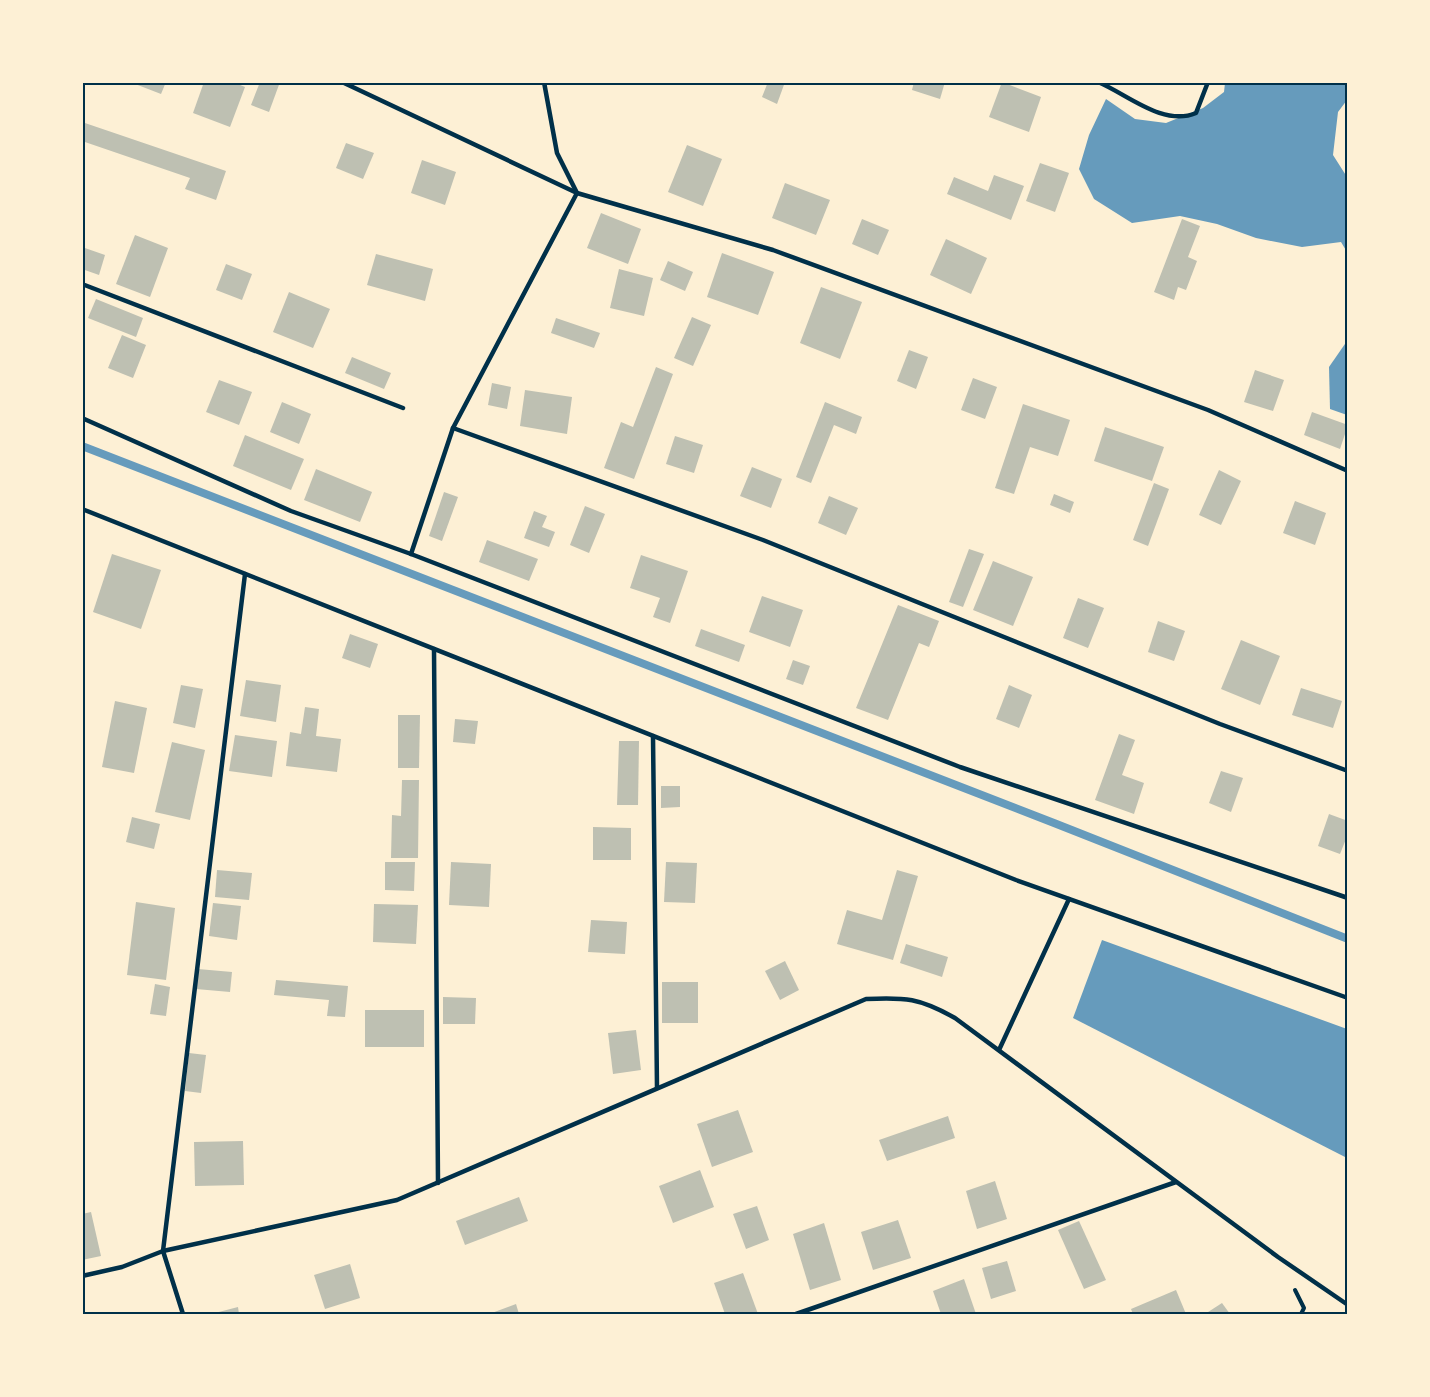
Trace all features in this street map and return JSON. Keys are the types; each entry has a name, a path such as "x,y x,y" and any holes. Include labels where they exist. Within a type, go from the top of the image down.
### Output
{"lane":[{"path":"342,82 577,193 773,250 1208,410 1347,471"},
{"path":"544,82 557,153 577,193"},
{"path":"1098,82 1163,114 1189,116 1196,113 1208,82"},
{"path":"411,554 453,428 577,193"},
{"path":"82,284 403,408"},
{"path":"82,418 291,511 411,554 960,767 1347,898"},
{"path":"453,428 763,540 1220,724 1347,771"},
{"path":"82,509 1016,880 1347,998"},
{"path":"183,1314 163,1251 245,573"},
{"path":"434,649 438,1183"},
{"path":"653,736 657,1088"},
{"path":"999,1050 1069,899"},
{"path":"82,1276 122,1267 163,1251 397,1200 866,999 899,997 933,1005 955,1018 1278,1257 1347,1305"},
{"path":"796,1314 1176,1182"}],"water":[{"path":"1225,83 1347,83 1347,100 1338,112 1333,155 1347,177 1347,252 1341,242 1302,247 1256,238 1217,224 1180,216 1132,223 1094,199 1079,169 1089,135 1106,99 1135,119 1166,123 1203,108 1224,92"},
{"path":"1347,341 1347,415 1330,409 1329,367"},
{"path":"1102,940 1347,1029 1347,1158 1073,1018"}],"building":[{"path":"130,82 166,82 161,94"},
{"path":"204,82 233,82 245,87 230,127 193,113"},
{"path":"260,82 280,82 269,112 251,105"},
{"path":"768,82 785,82 777,104 762,97"},
{"path":"914,82 945,82 940,99 912,90"},
{"path":"1002,82 1041,97 1029,132 989,117"},
{"path":"82,122 226,171 216,200 185,189 190,178 82,141"},
{"path":"346,143 374,153 363,179 336,168"},
{"path":"687,145 722,159 703,206 668,192"},
{"path":"422,160 456,172 445,205 411,193"},
{"path":"1040,163 1069,173 1055,212 1026,201"},
{"path":"994,175 1024,186 1011,220 947,194 954,177 988,191"},
{"path":"785,183 830,200 816,235 772,218"},
{"path":"601,213 641,229 628,264 587,248"},
{"path":"862,219 889,230 878,255 852,244"},
{"path":"1182,219 1200,226 1188,257 1197,261 1186,290 1178,287 1174,300 1154,292"},
{"path":"135,235 168,248 150,297 116,284"},
{"path":"946,239 987,258 971,294 930,275"},
{"path":"82,247 105,255 99,275 82,269"},
{"path":"722,253 774,272 758,315 707,297"},
{"path":"376,254 433,269 425,301 367,285"},
{"path":"668,261 693,272 685,291 660,280"},
{"path":"226,264 252,274 242,300 216,290"},
{"path":"619,269 653,278 644,316 610,308"},
{"path":"821,287 862,302 840,359 800,343"},
{"path":"289,292 330,309 313,348 273,332"},
{"path":"96,299 143,318 136,337 88,318"},
{"path":"692,317 711,325 693,366 674,358"},
{"path":"556,318 600,333 594,348 551,333"},
{"path":"122,335 146,345 133,378 108,368"},
{"path":"909,350 928,357 916,389 897,381"},
{"path":"352,357 391,373 384,389 345,373"},
{"path":"656,367 673,374 634,479 604,468 621,422 633,427"},
{"path":"1255,370 1284,380 1273,411 1244,402"},
{"path":"973,378 997,387 985,419 961,410"},
{"path":"219,380 252,392 239,425 206,412"},
{"path":"492,383 511,387 507,409 488,405"},
{"path":"525,390 572,397 567,434 520,426"},
{"path":"282,402 311,414 299,444 270,432"},
{"path":"825,402 862,417 856,434 834,425 811,483 796,477"},
{"path":"1023,404 1070,420 1058,456 1030,447 1014,494 995,488"},
{"path":"1312,412 1348,425 1340,449 1304,435"},
{"path":"1105,427 1164,447 1152,481 1094,461"},
{"path":"245,435 304,459 291,490 233,466"},
{"path":"675,436 703,445 694,473 666,464"},
{"path":"752,467 782,479 771,508 740,496"},
{"path":"316,469 372,492 360,522 304,500"},
{"path":"1219,470 1241,481 1221,525 1199,515"},
{"path":"1154,483 1169,489 1148,546 1133,540"},
{"path":"444,492 458,497 442,541 429,536"},
{"path":"1054,494 1074,502 1070,513 1050,505"},
{"path":"829,496 858,508 846,535 818,523"},
{"path":"1295,501 1326,513 1315,545 1283,533"},
{"path":"585,506 605,514 589,553 570,545"},
{"path":"534,511 547,516 542,527 555,532 549,547 524,538"},
{"path":"487,540 538,559 529,581 479,562"},
{"path":"969,549 984,554 963,607 949,602"},
{"path":"112,554 161,570 141,629 93,612"},
{"path":"641,555 688,571 670,623 653,617 660,598 630,588"},
{"path":"993,561 1033,577 1013,626 973,610"},
{"path":"762,596 803,610 790,647 749,632"},
{"path":"1078,598 1104,608 1088,648 1063,638"},
{"path":"898,605 939,621 929,647 919,643 888,720 856,708"},
{"path":"1158,621 1185,631 1174,661 1148,652"},
{"path":"701,629 745,645 739,662 695,646"},
{"path":"350,634 378,644 370,668 342,658"},
{"path":"1241,640 1280,656 1260,705 1221,689"},
{"path":"793,660 810,666 803,685 786,679"},
{"path":"246,680 281,685 276,722 240,716"},
{"path":"181,685 203,689 195,728 173,723"},
{"path":"1009,685 1032,695 1019,728 996,719"},
{"path":"1301,688 1342,701 1333,728 1292,715"},
{"path":"115,701 147,708 134,773 102,767"},
{"path":"305,707 319,709 316,736 341,739 337,772 286,766 290,732 301,734"},
{"path":"398,715 420,715 419,768 398,768"},
{"path":"455,719 478,721 475,744 453,742"},
{"path":"1119,734 1135,740 1122,775 1144,783 1134,814 1095,800"},
{"path":"235,735 277,741 272,777 229,771"},
{"path":"619,741 639,741 638,805 617,805"},
{"path":"172,742 205,750 190,820 155,812"},
{"path":"1221,771 1243,778 1231,812 1209,803"},
{"path":"402,780 419,780 418,858 391,858 392,815 401,816"},
{"path":"661,786 680,786 680,807 661,808"},
{"path":"1329,814 1348,821 1348,834 1340,854 1318,846"},
{"path":"132,817 160,824 154,849 126,842"},
{"path":"593,827 631,828 631,860 593,860"},
{"path":"385,862 415,862 414,891 385,890"},
{"path":"451,862 491,864 489,907 449,905"},
{"path":"666,862 697,863 695,903 664,902"},
{"path":"217,870 252,873 249,900 215,897"},
{"path":"897,870 918,876 893,960 837,944 847,910 882,920"},
{"path":"136,902 175,908 166,980 127,975"},
{"path":"213,903 241,906 237,940 209,936"},
{"path":"374,904 418,905 416,944 373,942"},
{"path":"591,920 627,922 625,954 588,952"},
{"path":"906,944 948,957 942,977 900,963"},
{"path":"785,961 799,990 780,1000 765,971"},
{"path":"198,969 232,972 230,992 196,989"},
{"path":"276,980 348,986 345,1017 327,1016 329,1000 274,995"},
{"path":"662,982 698,982 698,1023 662,1023"},
{"path":"155,984 170,987 166,1016 150,1014"},
{"path":"443,997 476,998 475,1024 443,1024"},
{"path":"365,1010 424,1010 424,1047 365,1047"},
{"path":"636,1030 641,1070 613,1074 608,1033"},
{"path":"189,1053 206,1055 201,1093 185,1091"},
{"path":"738,1110 753,1152 712,1167 697,1124"},
{"path":"948,1116 955,1138 887,1161 879,1140"},
{"path":"243,1141 244,1185 195,1186 194,1142"},
{"path":"700,1170 714,1207 673,1223 659,1186"},
{"path":"995,1181 1007,1219 977,1229 966,1191"},
{"path":"519,1197 528,1221 465,1245 456,1221"},
{"path":"757,1206 769,1240 746,1249 733,1214"},
{"path":"91,1212 101,1256 82,1260 82,1214"},
{"path":"898,1220 911,1258 873,1270 861,1232"},
{"path":"1079,1221 1106,1280 1084,1289 1058,1230"},
{"path":"824,1223 841,1280 810,1290 793,1234"},
{"path":"1007,1261 1016,1291 991,1299 982,1268"},
{"path":"350,1264 360,1298 325,1309 314,1275"},
{"path":"743,1273 758,1314 725,1314 714,1283"},
{"path":"964,1279 976,1314 941,1314 933,1291"},
{"path":"1176,1290 1186,1314 1133,1314 1131,1309"},
{"path":"1222,1303 1230,1314 1205,1314"},
{"path":"516,1304 519,1314 489,1314"},
{"path":"238,1307 239,1314 211,1314"}],"waterway":[{"path":"82,446 1348,939"}]}
